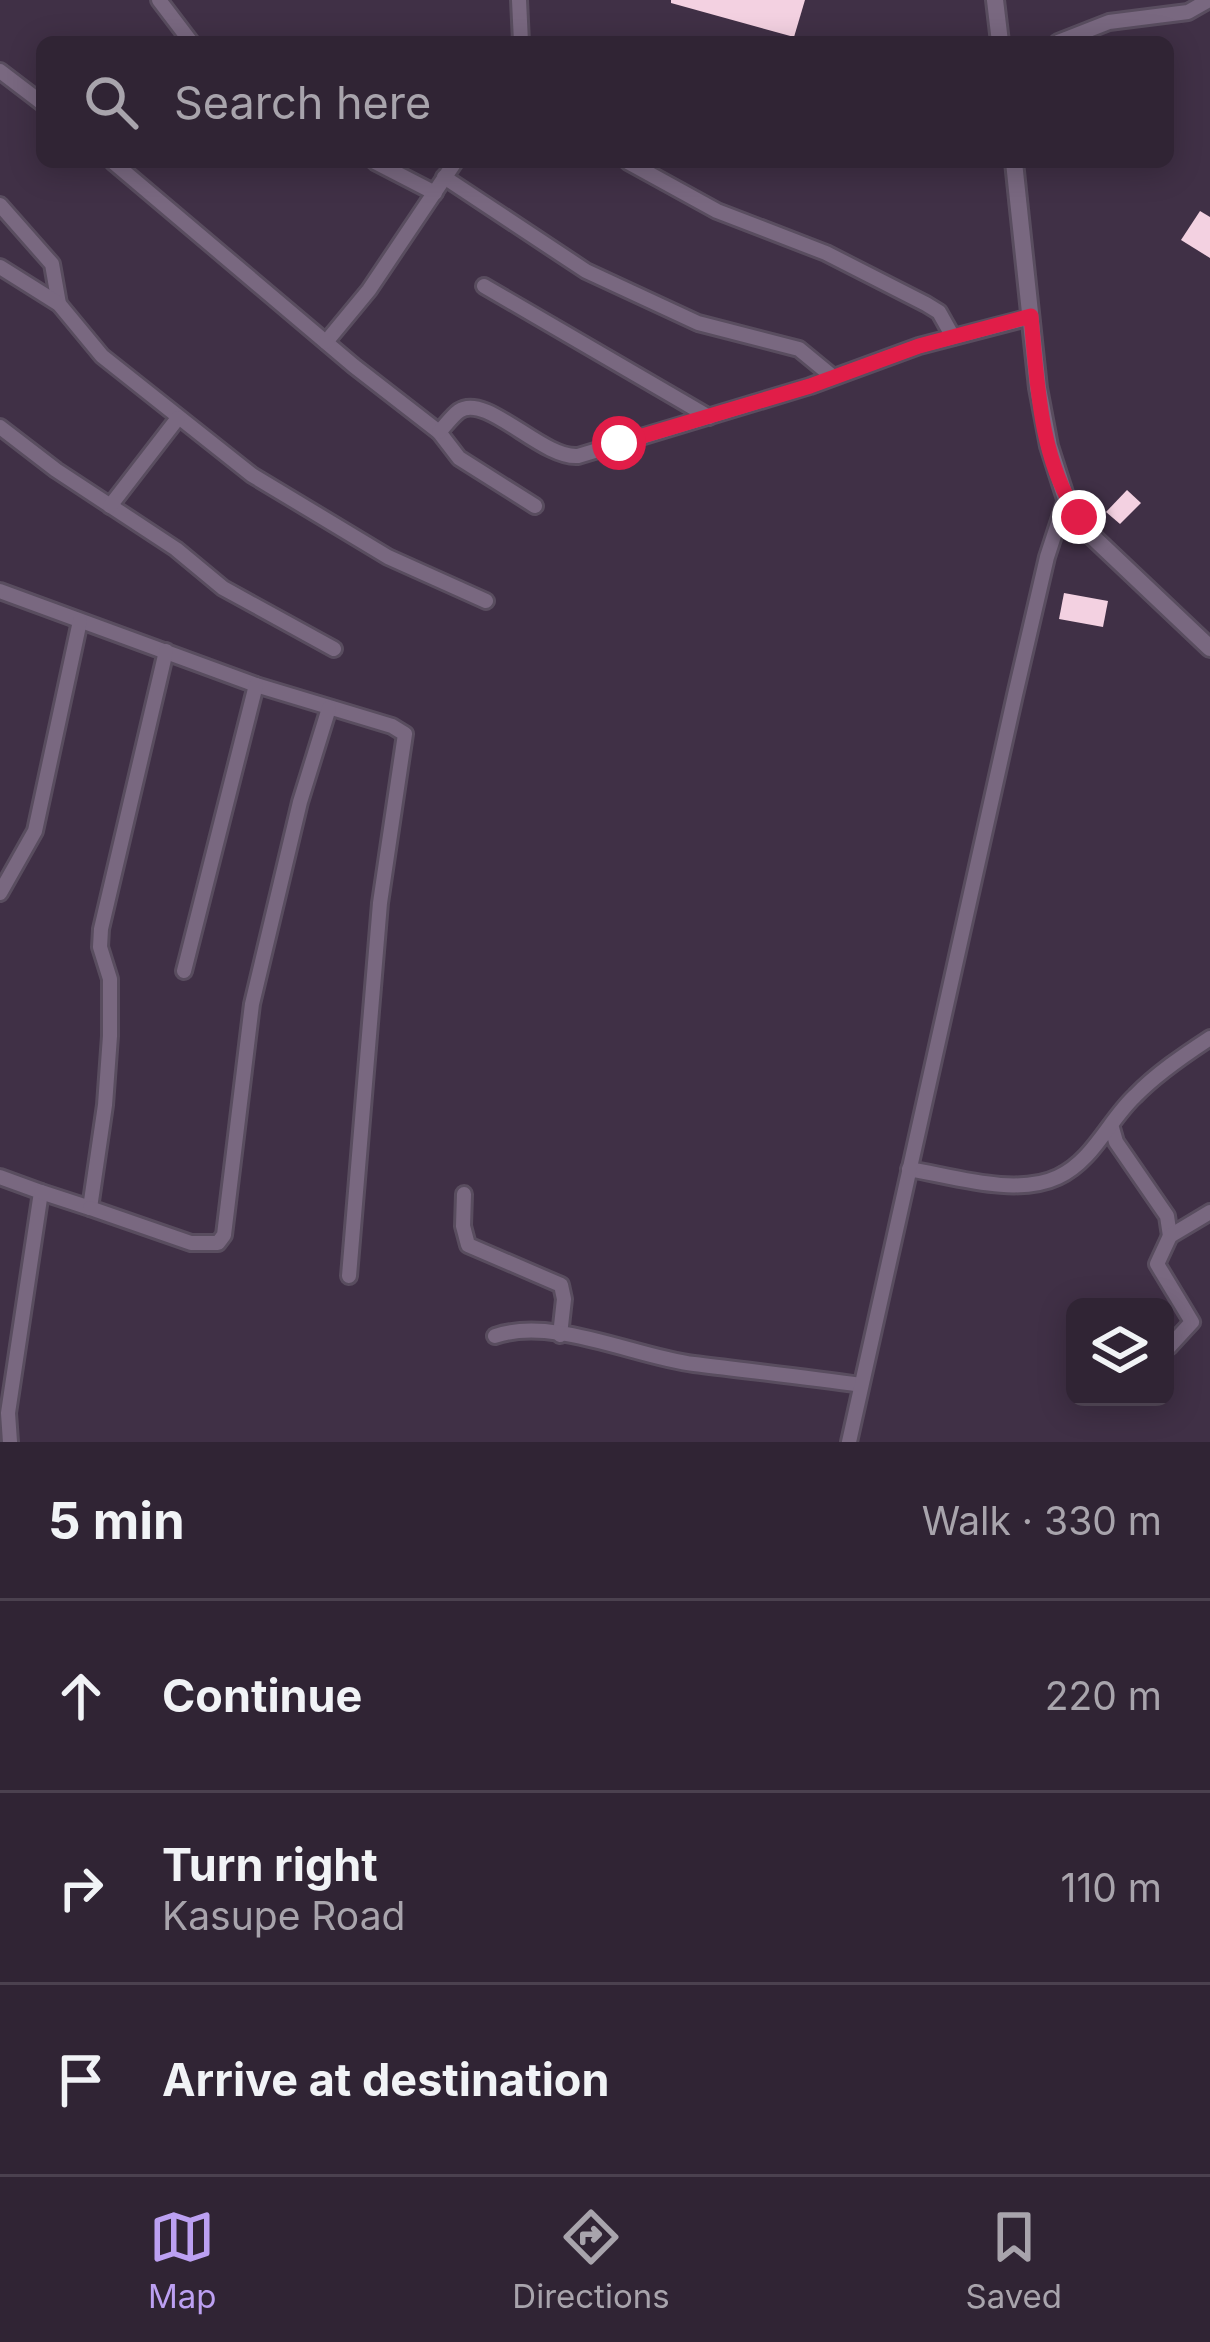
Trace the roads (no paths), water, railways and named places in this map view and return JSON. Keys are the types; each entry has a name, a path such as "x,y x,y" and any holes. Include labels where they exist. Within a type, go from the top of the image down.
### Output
{"street":[{"path":"159,0 186,36"},
{"path":"519,0 521,36"},
{"path":"995,0 999,36"},
{"path":"1073,36 1109,22 1188,13 1208,0"},
{"path":"0,71 36,98"},
{"path":"120,168 440,432 458,458 536,506"},
{"path":"387,168 435,193"},
{"path":"326,342 369,290 451,168"},
{"path":"639,168 717,211 826,253 926,304 939,312 953,337"},
{"path":"1014,168 1042,417 1066,499 1094,538 1210,649"},
{"path":"444,178 586,271 698,323 799,349 833,377"},
{"path":"0,206 52,264 59,304"},
{"path":"0,267 59,304 102,356 252,475 388,557 486,601"},
{"path":"484,286 709,417"},
{"path":"440,432 458,411 469,407 505,419 533,442 572,457 1031,316"},
{"path":"110,506 178,418"},
{"path":"0,428 176,549 223,588 334,649"},
{"path":"854,1440 861,1385 909,1169 1047,557 1066,499"},
{"path":"0,591 256,686 400,729 405,738 380,903 349,1276"},
{"path":"0,893 35,831 80,621"},
{"path":"90,1208 110,1036 110,979 100,947 101,929 166,651"},
{"path":"184,971 256,686"},
{"path":"0,1177 191,1244 218,1243 224,1235 252,1004 300,802 329,708"},
{"path":"909,1169 1012,1184 1060,1177 1112,1128 1116,1116 1136,1094 1210,1038"},
{"path":"1112,1128 1116,1142 1167,1216 1170,1236"},
{"path":"10,1442 8,1413 41,1192"},
{"path":"464,1194 468,1245 561,1285 560,1335"},
{"path":"1174,1342 1192,1322 1159,1272 1159,1257 1170,1236 1210,1212"},
{"path":"494,1336 518,1330 602,1340 690,1364 861,1385"}]}
